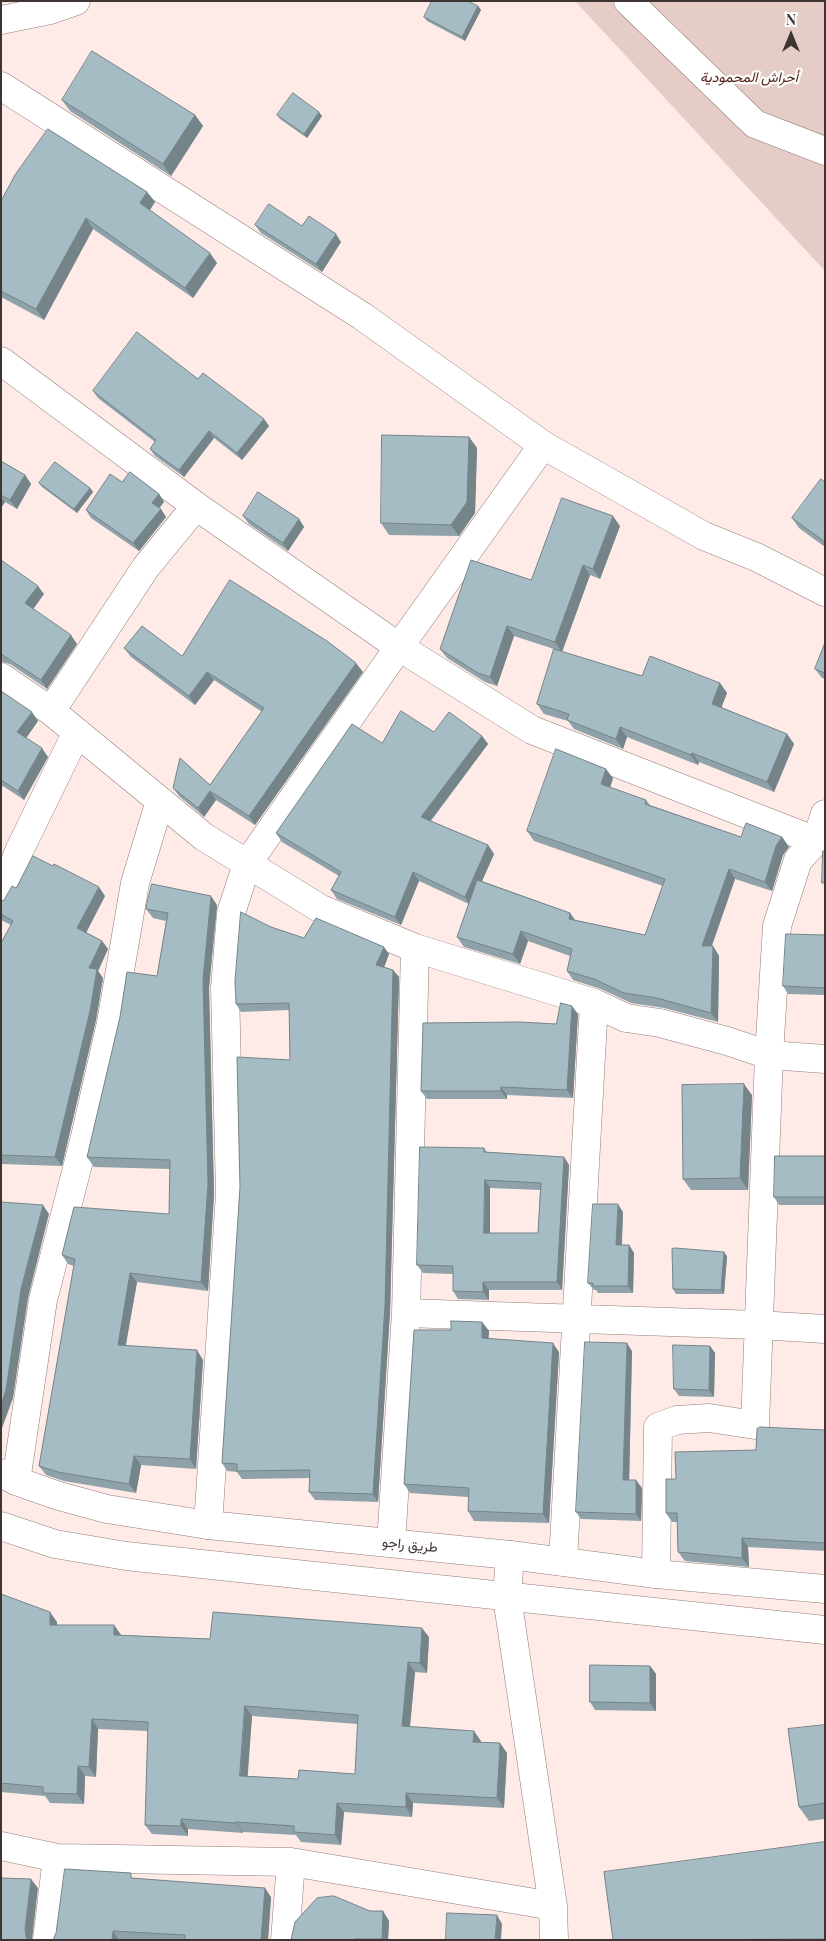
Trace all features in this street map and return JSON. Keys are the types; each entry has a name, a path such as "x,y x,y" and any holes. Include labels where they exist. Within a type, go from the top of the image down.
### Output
{"street":[{"path":"1,20 50,10 76,1"},
{"path":"628,1 755,124 820,144"},
{"path":"1,86 362,316 543,445 704,536 756,557 825,592"},
{"path":"1,361 196,506 399,647 532,730 820,841"},
{"path":"208,1524 230,1194 225,988 230,913 248,864 543,445"},
{"path":"51,711 146,567 196,506"},
{"path":"1,677 51,711 204,837 321,909 415,948 594,1004 626,1018 660,1023 727,1041 769,1055 825,1059"},
{"path":"1,896 20,849 77,732"},
{"path":"9,1477 43,1300 84,1141 111,1023 135,883 160,801"},
{"path":"656,1574 658,1428 677,1420 709,1418 755,1425 769,1055 777,926 798,860 820,841 825,814"},
{"path":"391,1543 406,1313 415,948"},
{"path":"563,1561 594,1004"},
{"path":"406,1313 825,1329"},
{"name":"طريق راجو","path":"9,1477 107,1509 208,1524 510,1555 656,1574 825,1589"},
{"path":"1,1526 55,1544 126,1556 825,1630"},
{"path":"510,1555 507,1597 553,1906 554,1940"},
{"path":"1,1846 57,1858 292,1862 553,1906"},
{"path":"47,1940 57,1858"},
{"path":"285,1940 292,1862"}],"green space":[{"name":"أحراش المحمودية","path":"575,1 825,1 825,271"}],"building":[{"path":"432,1 468,1 478,6 462,37 424,17"},
{"path":"92,51 195,115 163,164 62,100"},
{"path":"293,93 319,112 304,134 277,115"},
{"path":"48,129 147,192 140,203 210,253 185,288 86,218 36,309 1,291 1,201 15,175"},
{"path":"269,204 302,226 309,216 336,234 316,264 255,225"},
{"path":"137,332 198,379 203,373 264,419 237,453 209,431 179,470 150,449 156,440 93,391"},
{"path":"382,435 469,437 467,502 451,525 381,523"},
{"path":"1,461 25,475 10,500 1,495"},
{"path":"55,462 90,488 74,509 39,483"},
{"path":"130,472 159,494 152,503 161,509 133,543 86,510 110,474 122,482"},
{"path":"821,479 825,482 825,542 792,518"},
{"path":"258,492 299,519 283,543 243,516"},
{"path":"562,498 613,516 593,569 583,565 555,642 507,626 490,677 478,673 440,649 471,560 531,580"},
{"path":"1,560 38,586 25,603 71,635 41,680 1,654"},
{"path":"230,580 327,641 356,663 249,816 210,791 198,808 173,788 180,758 210,785 264,708 207,672 189,696 124,648 142,626 182,656"},
{"path":"825,643 825,673 815,669"},
{"path":"554,649 642,676 650,656 720,683 712,704 787,734 767,782 620,727 616,739 567,720 569,714 537,704"},
{"path":"1,691 32,712 17,732 42,748 18,791 1,780"},
{"path":"401,711 434,732 449,712 482,736 421,817 488,845 465,897 413,872 395,917 331,890 341,872 276,833 352,724 382,743"},
{"path":"556,749 606,769 601,784 646,800 645,804 741,837 746,823 782,837 776,846 765,882 729,869 702,946 713,946 711,1013 657,998 624,993 594,979 567,971 572,949 521,931 513,954 457,937 477,880 570,913 569,919 645,935 665,879 527,831"},
{"path":"823,851 825,851 825,883 822,883"},
{"path":"33,856 53,866 54,864 99,887 77,928 102,941 89,968 97,969 90,1011 55,1157 1,1155 1,943 13,921 1,914 1,901 4,900 12,886 16,888"},
{"path":"152,884 211,896 203,979 208,1184 201,1282 130,1273 118,1345 197,1350 190,1459 134,1456 129,1484 58,1472 39,1466 75,1259 62,1255 74,1207 169,1214 170,1160 87,1157 120,1017 127,972 157,976 168,913 146,909"},
{"path":"241,912 271,927 304,938 316,918 384,947 376,965 393,970 385,1305 373,1494 309,1492 310,1470 237,1471 237,1464 222,1463 240,1187 237,1057 290,1060 289,1003 236,1004 235,981"},
{"path":"786,934 825,935 825,988 783,986"},
{"path":"561,1003 572,1006 567,1090 501,1087 501,1091 421,1091 423,1023 520,1022 556,1024"},
{"path":"744,1084 740,1178 683,1179 682,1085"},
{"path":"420,1147 484,1148 484,1152 564,1157 557,1282 483,1282 483,1292 453,1291 453,1266 417,1265","holes":["485,1180 541,1183 538,1233 484,1233"]},
{"path":"775,1156 825,1156 825,1197 774,1197"},
{"path":"1,1202 43,1205 21,1289 6,1390 1,1405"},
{"path":"593,1204 618,1204 616,1245 629,1245 628,1286 593,1286 593,1283 588,1283"},
{"path":"672,1249 724,1252 721,1290 673,1289"},
{"path":"451,1321 482,1322 482,1338 553,1343 543,1514 468,1511 469,1488 404,1484 414,1330 451,1330"},
{"path":"585,1342 627,1343 623,1480 636,1480 636,1514 576,1512"},
{"path":"673,1345 710,1346 709,1390 674,1389"},
{"path":"760,1427 825,1430 825,1543 742,1538 742,1558 678,1552 677,1513 666,1513 666,1479 676,1479 675,1452 756,1450 757,1429"},
{"path":"1,1594 50,1612 50,1625 114,1625 114,1635 210,1639 213,1612 422,1628 420,1663 408,1662 402,1726 474,1731 473,1742 500,1743 497,1798 406,1793 406,1807 337,1803 335,1835 294,1832 294,1826 181,1819 181,1826 145,1825 148,1722 92,1719 89,1767 78,1766 77,1794 43,1793 43,1787 1,1783","holes":["245,1706 358,1715 355,1774 299,1770 298,1779 240,1776"]},
{"path":"590,1665 650,1666 650,1703 590,1702"},
{"path":"825,1725 825,1803 799,1807 788,1729"},
{"path":"825,1842 825,1939 613,1940 604,1872"},
{"path":"65,1869 131,1873 131,1878 265,1888 261,1940 185,1940 185,1935 113,1931 112,1940 53,1940 56,1933"},
{"path":"1,1878 31,1879 25,1929 28,1940 1,1940"},
{"path":"334,1896 370,1911 383,1911 382,1939 291,1940 295,1922 317,1898"},
{"path":"447,1913 497,1915 495,1940 446,1940"}]}
